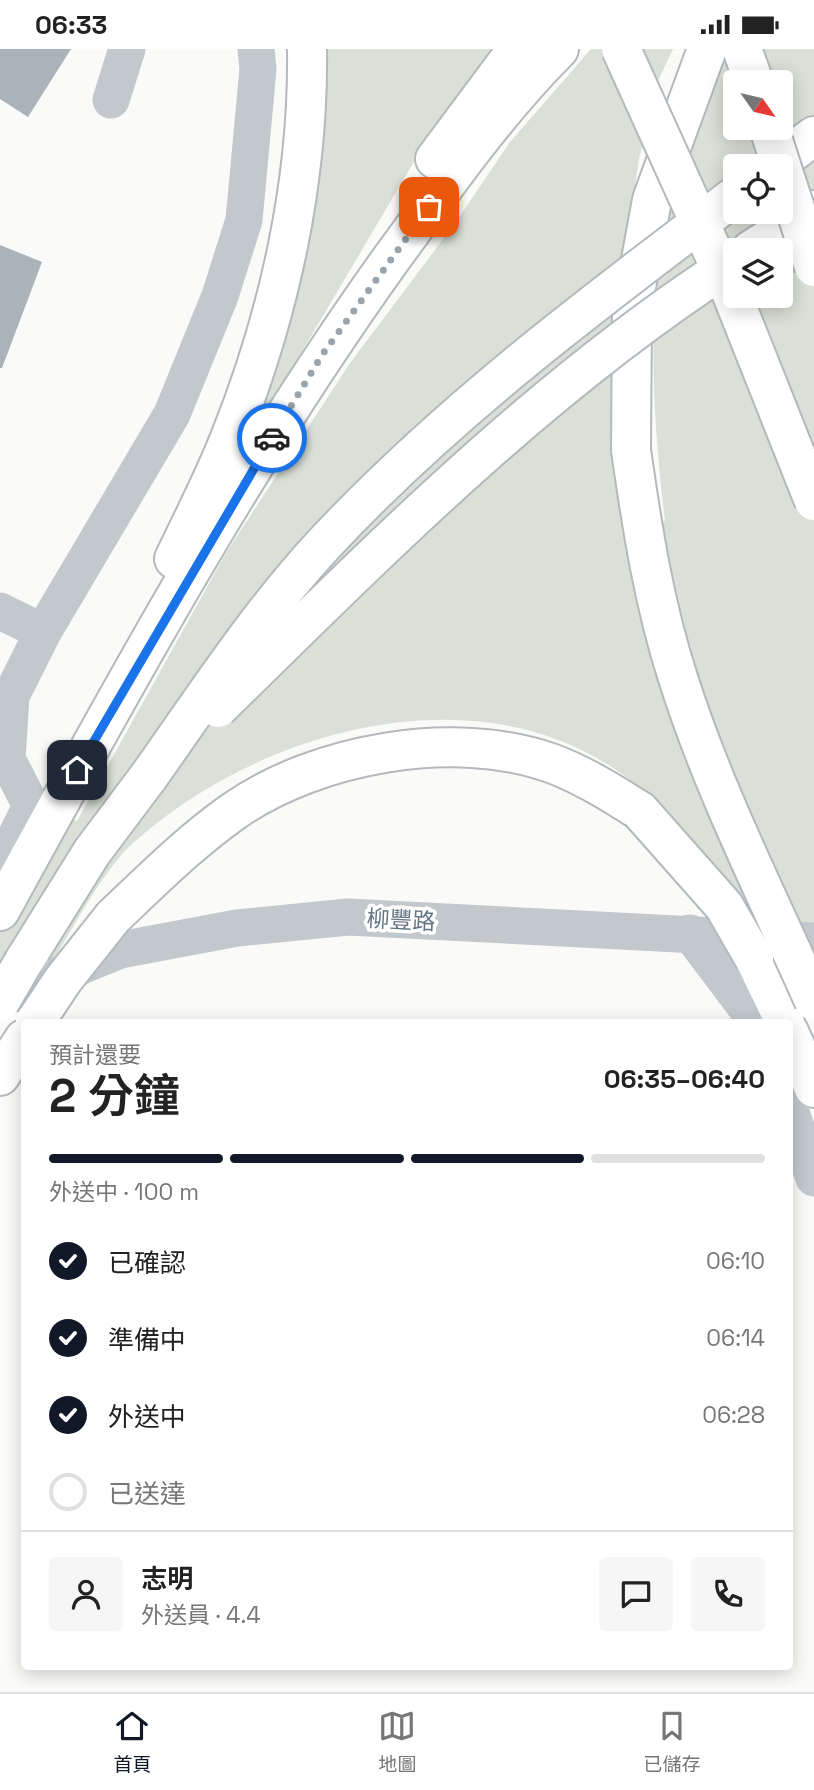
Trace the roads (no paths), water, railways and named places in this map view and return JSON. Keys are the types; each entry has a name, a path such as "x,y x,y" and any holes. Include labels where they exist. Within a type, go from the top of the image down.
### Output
{"highway":[{"path":"90,746 230,439 273,314 299,184 307,49"},
{"path":"0,911 90,746 322,355 393,220 468,112 517,49"},
{"path":"322,355 459,165 559,49"},
{"path":"621,49 732,292 814,501"},
{"path":"707,49 652,200 632,309 631,450 643,534 678,679 710,764 814,1001"},
{"path":"742,49 750,70"},
{"path":"790,154 814,136"},
{"path":"773,140 814,267"},
{"path":"0,1000 92,852 260,618 323,545 389,477 451,421 723,206"},
{"path":"770,238 814,210"},
{"path":"149,776 432,498 617,344 723,269"},
{"path":"37,1019 63,980 113,917 173,859 235,810 281,786 327,768 397,750 451,747 495,750 551,763 600,786 640,811 724,906 754,958 784,1019"},
{"path":"793,1041 814,1088"},
{"path":"0,1076 21,1044"}],"street":[{"path":"110,100 127,49"},
{"path":"0,869 31,806 7,759 11,696 43,632 172,414 220,296 244,220 258,69 257,49"},
{"path":"0,611 43,632"},
{"name":"柳豐路","path":"0,1000 120,950 237,928 348,917 814,941"},
{"path":"690,933 755,1019"},
{"path":"31,1019 60,975"},
{"path":"0,1068 21,1035"},
{"path":"793,1118 814,1178"}]}
